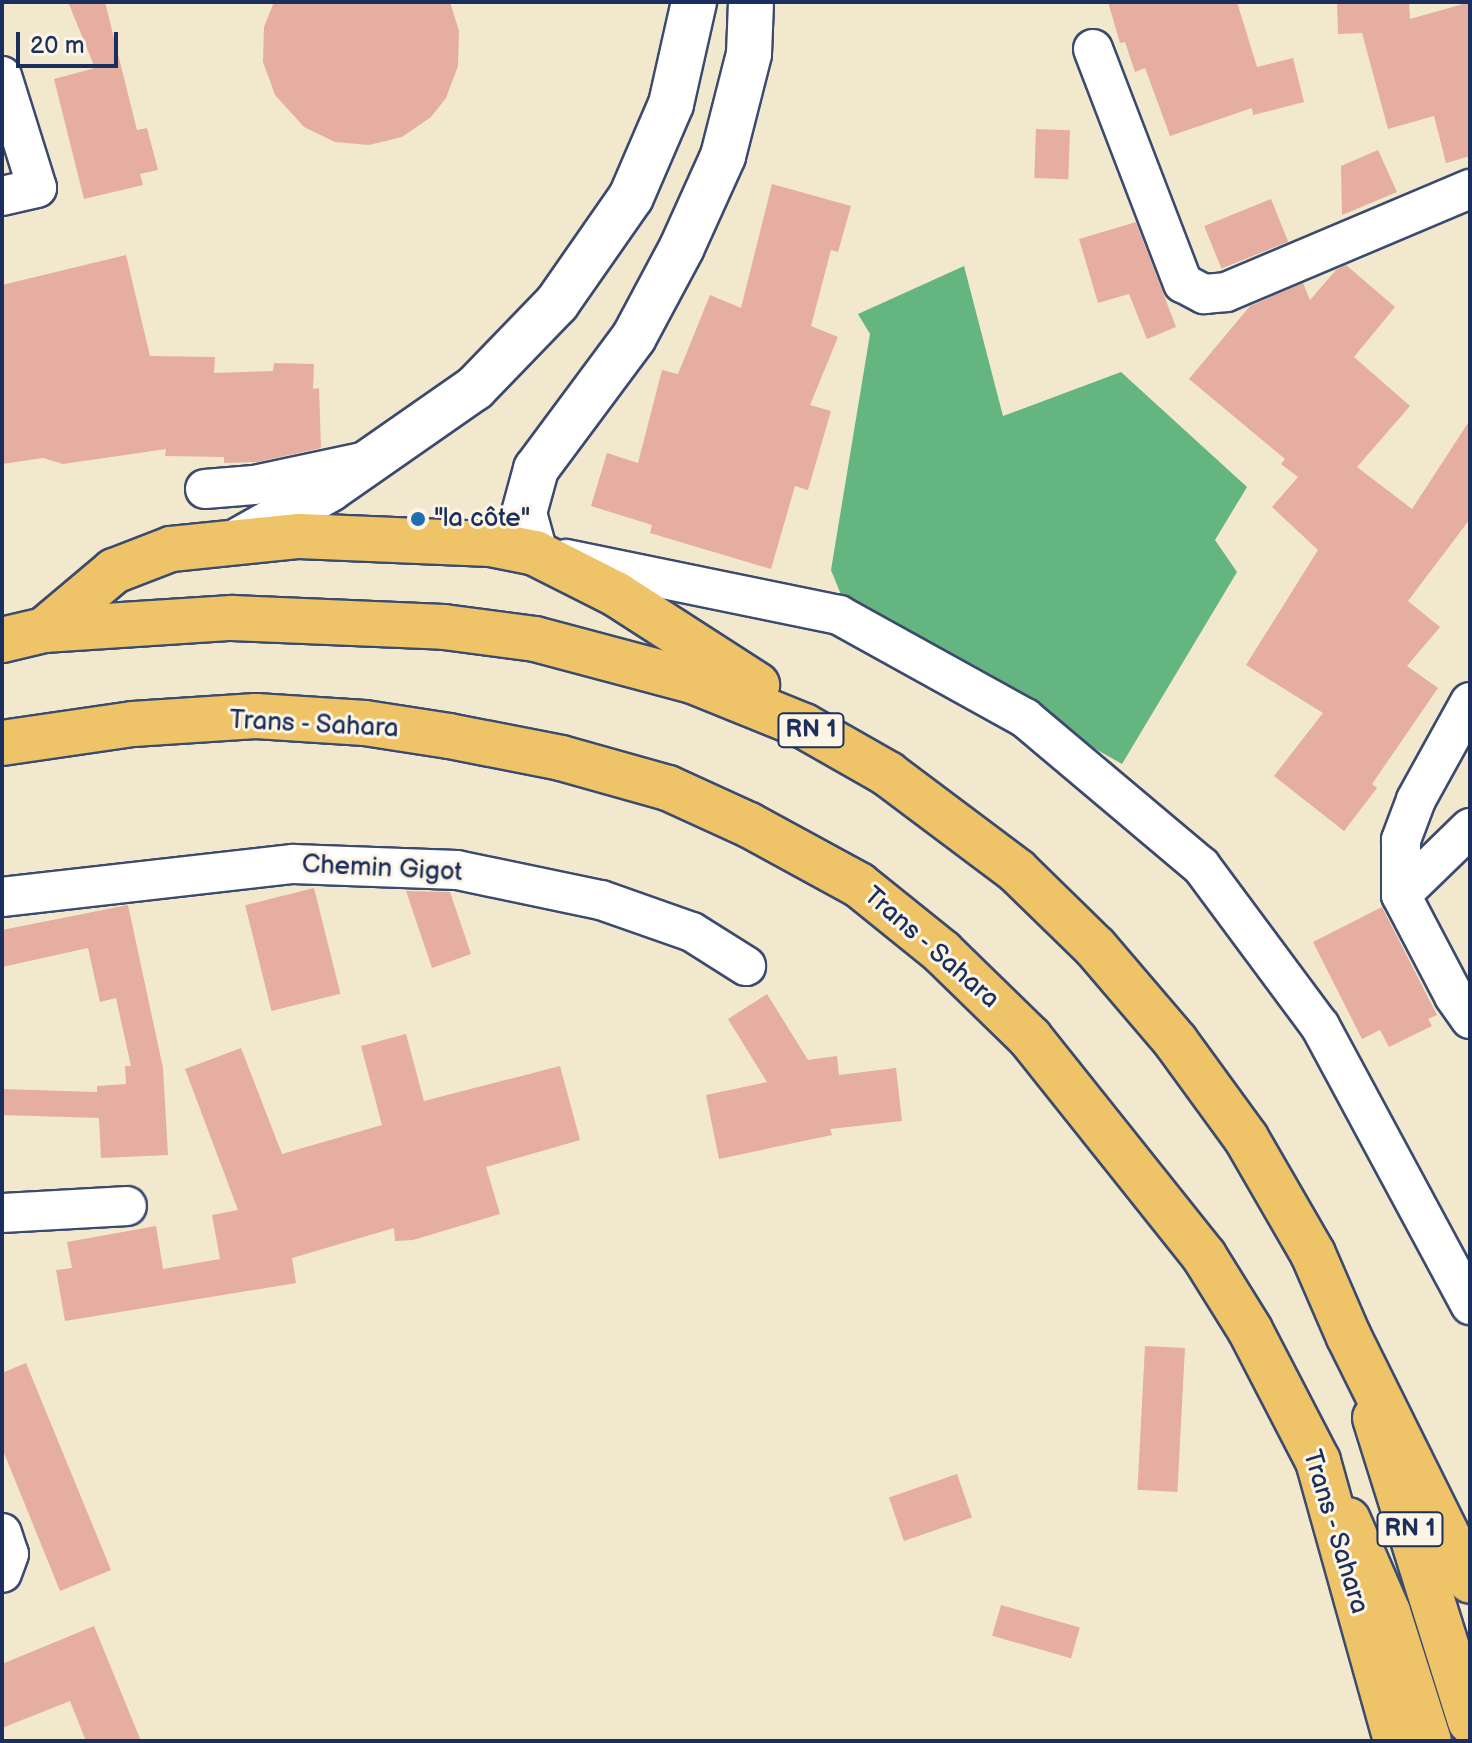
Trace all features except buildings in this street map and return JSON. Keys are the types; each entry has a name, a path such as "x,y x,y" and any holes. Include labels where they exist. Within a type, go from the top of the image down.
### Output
{"main road":[{"path":"44,630 114,571 171,549 299,536 490,544 535,553 616,594 827,727 888,774"},
{"name":"RN 1","path":"2,640 44,630 232,618 444,627 535,639 693,681 804,726 888,774 1017,871 1095,947 1176,1042 1246,1138 1313,1254 1349,1337 1470,1581"},
{"name":"Trans - Sahara","path":"2,743 133,724 256,716 365,723 449,736 561,758 668,788 749,825 859,885 942,952 1030,1038 1204,1256 1250,1330 1318,1461 1396,1741"},
{"name":"RN 1","path":"1349,1337 1470,1721"},
{"name":"RN 1","path":"1318,1461 1358,1538 1388,1612 1429,1741"}],"street":[{"path":"236,542 330,489 475,388 557,303 631,197 671,104 694,2"},
{"path":"751,2 749,54 723,156 682,247 634,337 536,469 524,513 535,553 839,615 1025,718 1201,866 1320,1026 1470,1305"},
{"path":"1093,49 1183,283 1204,294 1226,292 1470,189"},
{"path":"2,76 37,188 2,196"},
{"path":"205,489 254,485 373,460"},
{"path":"1470,702 1416,800 1401,840 1401,895 1454,996 1470,1019"},
{"path":"1401,895 1470,828"},
{"name":"Chemin Gigot","path":"2,897 293,864 457,870 601,900 692,932 746,966"},
{"path":"2,1213 127,1206"},
{"path":"2,1533 9,1554 2,1573"}],"green space":[{"path":"964,266 1003,416 1121,372 1247,487 1215,540 1237,572 1122,764 846,607 831,570 870,334 858,314"}],"place":[{"name":"\"la côte\"","path":"418,519"}]}
